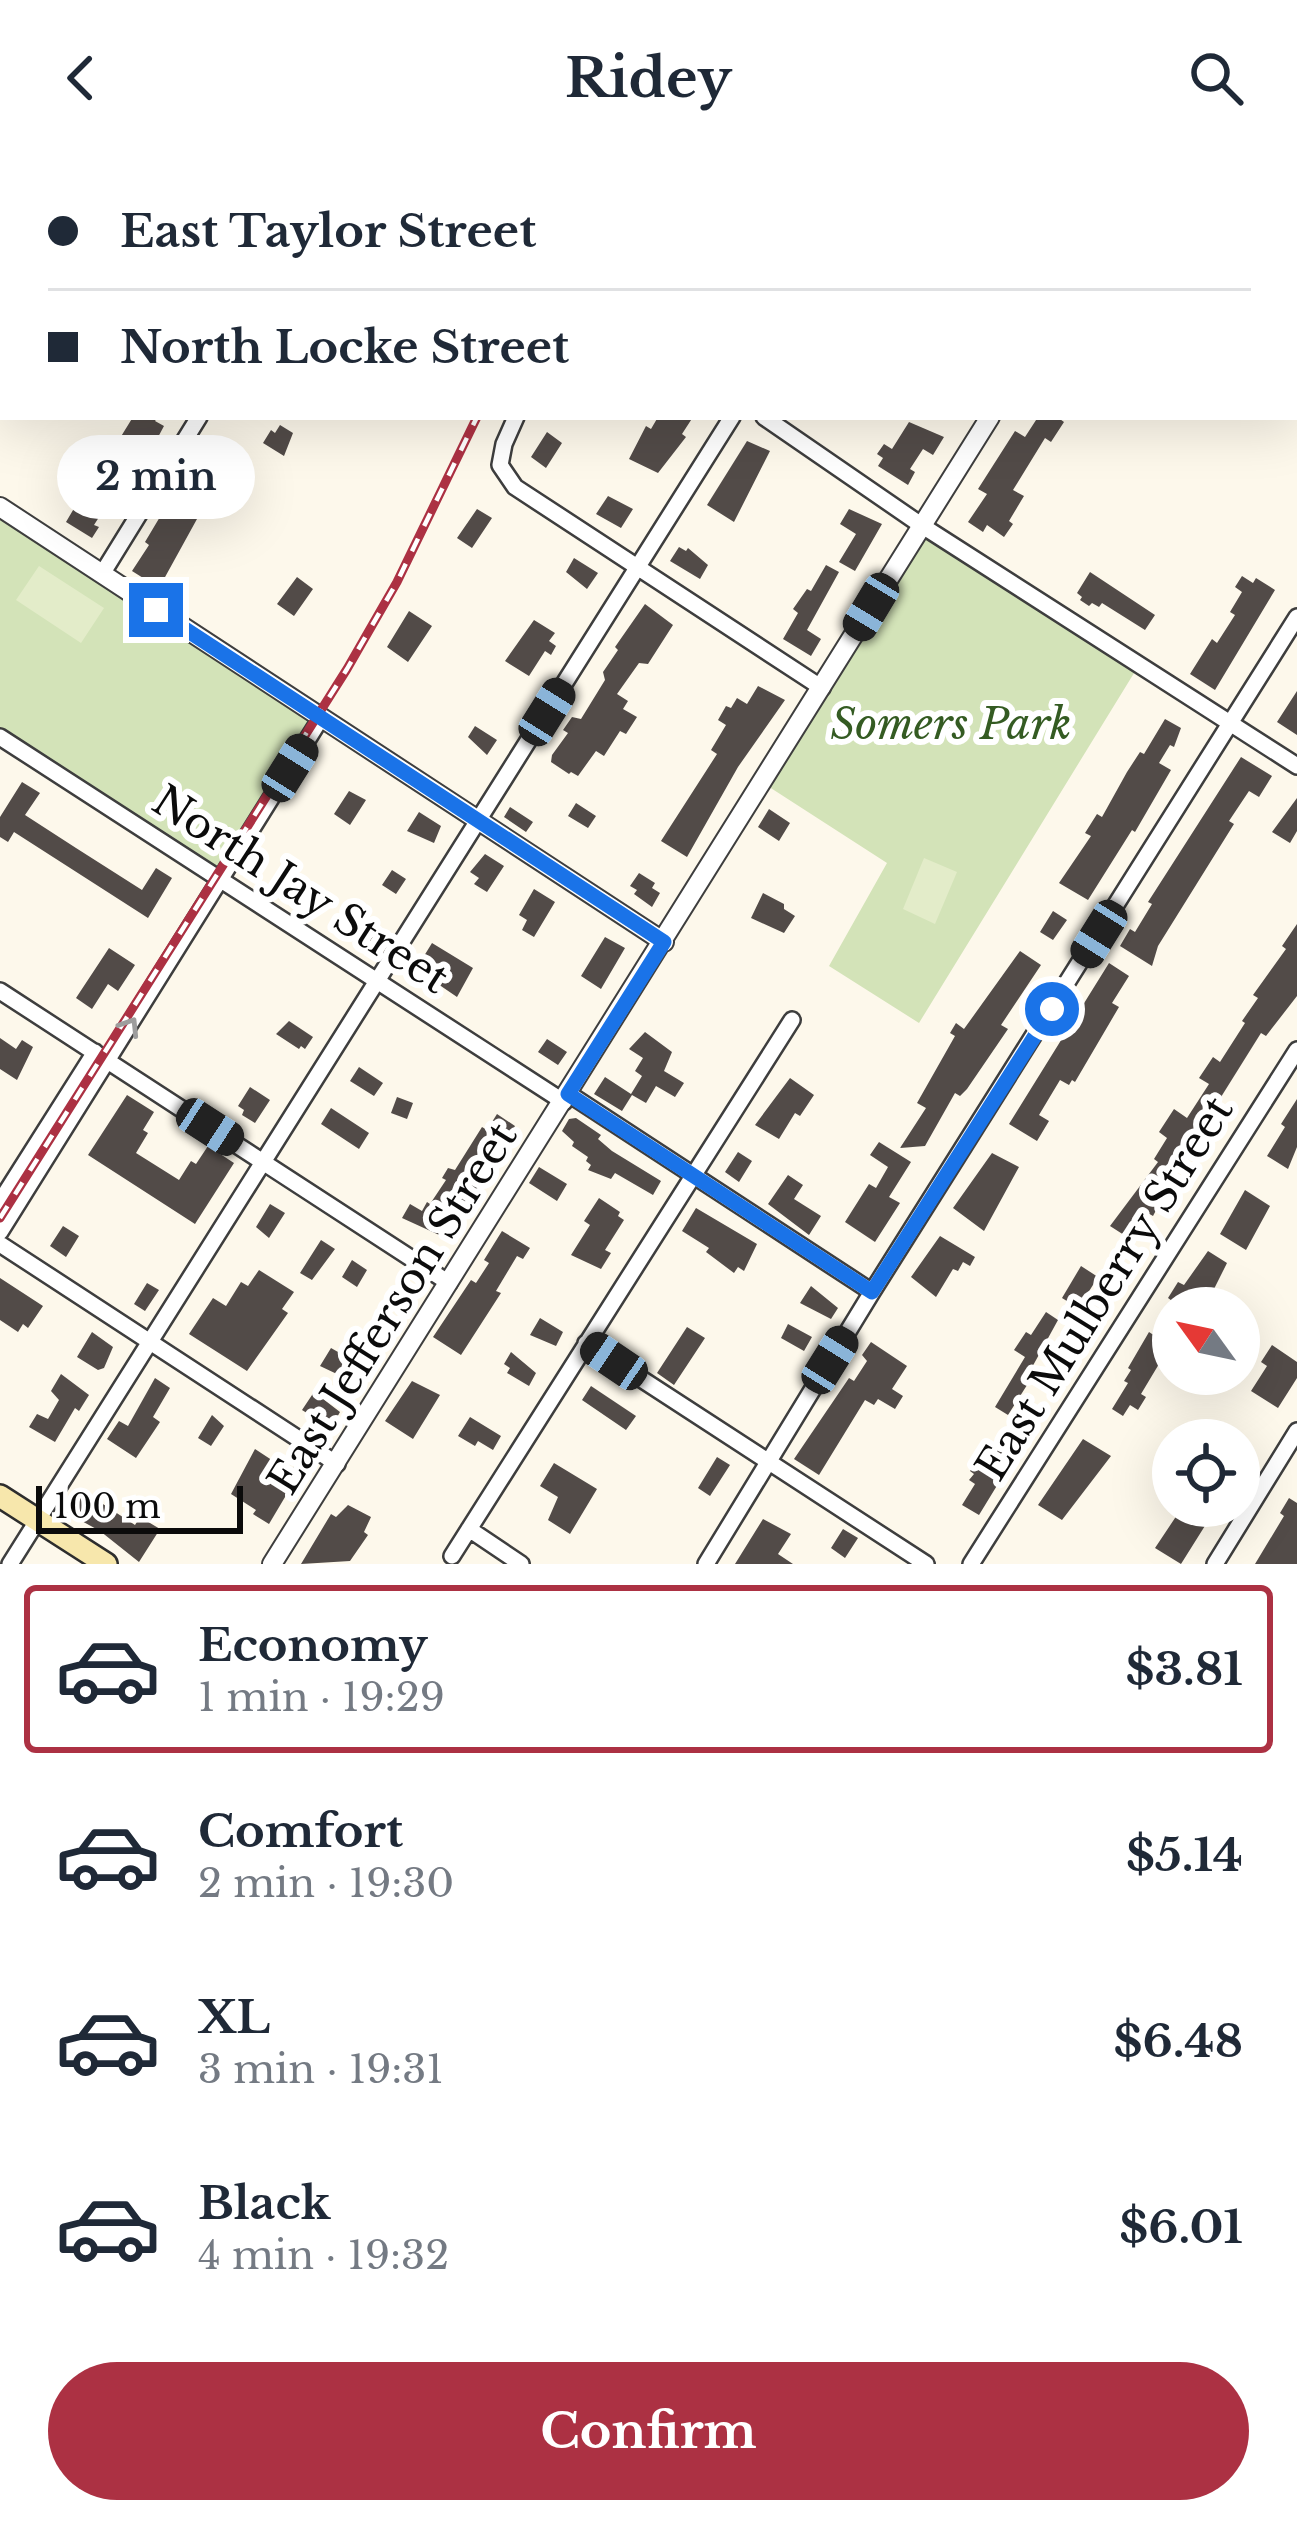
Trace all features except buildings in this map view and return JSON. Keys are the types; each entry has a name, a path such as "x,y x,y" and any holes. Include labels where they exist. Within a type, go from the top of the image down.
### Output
{"main road":[{"path":"0,1496 82,1564"},
{"path":"0,1510 106,1564"}],"street":[{"path":"102,574 197,420"},
{"path":"515,420 500,465 514,487 822,688"},
{"path":"10,1564 730,420"},
{"path":"768,420 921,525 1297,766"},
{"name":"East Jefferson Street","path":"272,1564 988,420"},
{"path":"0,507 664,942"},
{"path":"706,1564 1297,616"},
{"path":"0,1202 221,879 321,718"},
{"name":"North Jay Street","path":"0,737 872,1292"},
{"path":"0,991 449,1283"},
{"path":"452,1556 792,1020"},
{"name":"East Mulberry Street","path":"971,1564 1297,1049"},
{"path":"0,1232 102,1057"},
{"path":"0,1244 337,1464"},
{"path":"586,1342 926,1564"},
{"path":"1215,1564 1297,1431"},
{"path":"469,1529 520,1564"}],"green space":[{"path":"0,508 321,718 216,876 0,737"},
{"name":"Somers Park","path":"921,525 1139,665 919,1023 829,966 887,863 763,783"},
{"path":"39,566 104,608 81,643 16,600"},
{"path":"924,858 957,872 935,924 903,909"}],"railway":[{"path":"0,1218 347,669 397,582 476,420"}],"route":[{"path":"156,610 664,942 568,1094 872,1292 1052,1009"}]}
